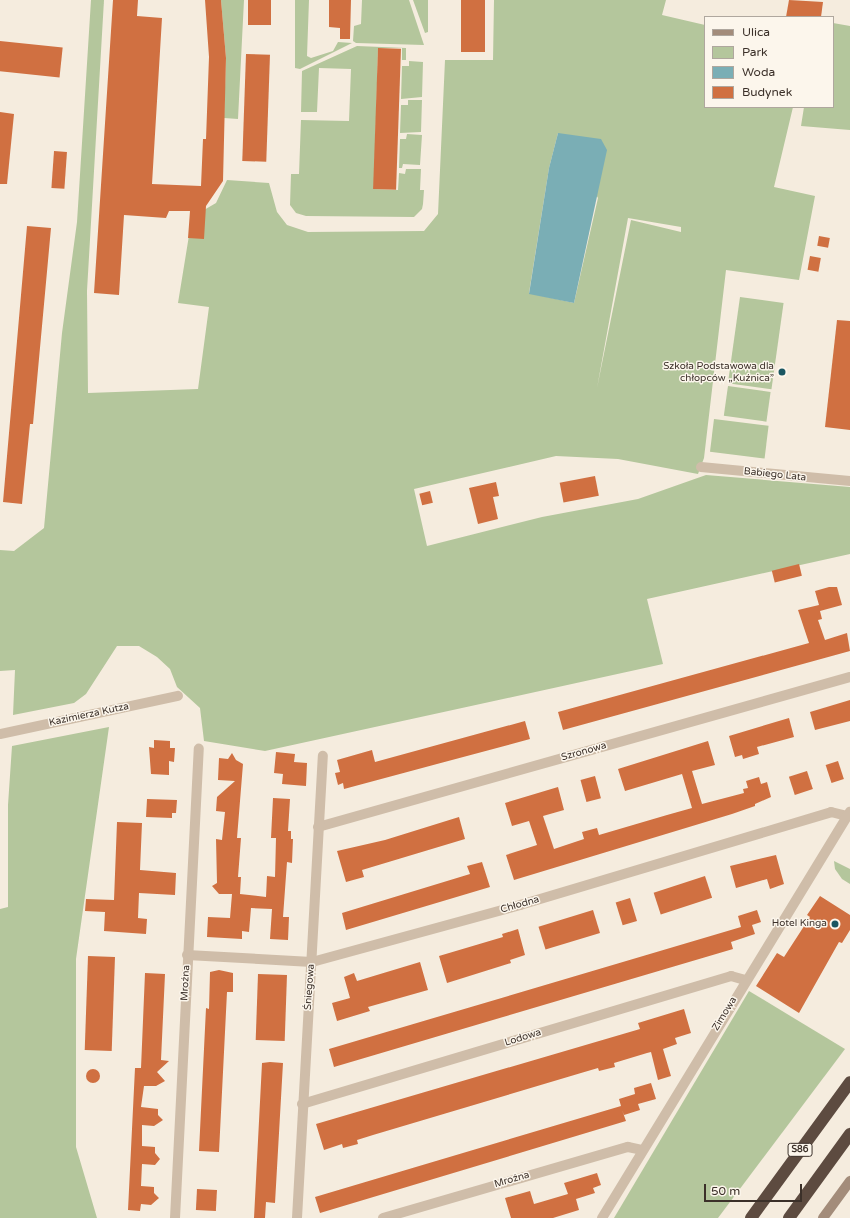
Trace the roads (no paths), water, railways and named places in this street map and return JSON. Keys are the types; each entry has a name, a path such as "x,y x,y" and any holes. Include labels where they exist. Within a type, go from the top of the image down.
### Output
{"highway":[{"name":"S86","path":"751,1218 850,1082"},
{"path":"789,1218 850,1134"}],"street":[{"name":"Babiego Lata","path":"701,467 850,481"},
{"name":"Szronowa","path":"318,827 850,677"},
{"name":"Kazimierza Kutza","path":"0,734 178,696"},
{"name":"Mroźna","path":"175,1218 187,956 199,749"},
{"name":"Śniegowa","path":"297,1218 322,756"},
{"name":"Chłodna","path":"187,956 312,962 528,903 831,812 848,814"},
{"name":"Zimowa","path":"602,1218 745,980 818,867 848,814"},
{"name":"Lodowa","path":"302,1104 731,976 745,980"},
{"name":"Mroźna","path":"383,1218 628,1147 642,1150"},
{"path":"823,1218 850,1181"}],"water":[{"path":"558,133 601,139 607,150 574,303 529,294 549,168"}],"place":[{"name":"Szkoła Podstawowa dla chłopców „Kuźnica”","path":"782,372"},
{"name":"Hotel Kinga","path":"835,924"}]}
